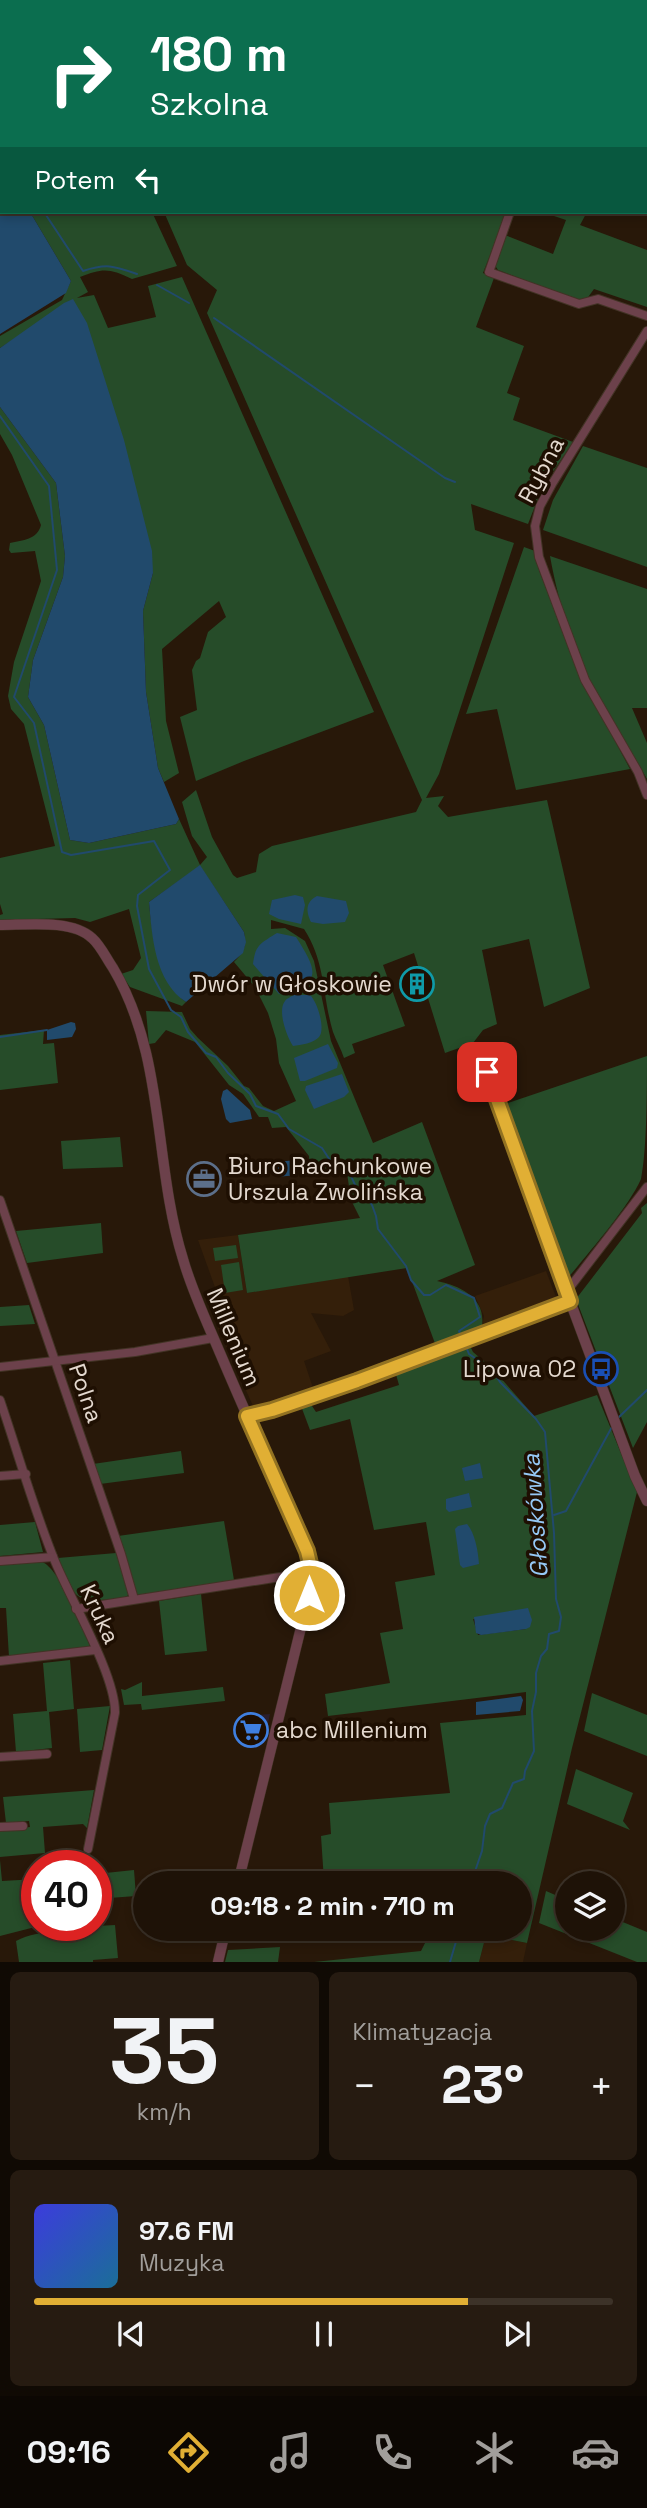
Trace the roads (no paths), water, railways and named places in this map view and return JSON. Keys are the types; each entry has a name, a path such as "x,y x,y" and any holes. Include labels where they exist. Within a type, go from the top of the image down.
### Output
{"street":[{"path":"509,214 489,272 579,304 593,300 605,301 647,316"},
{"name":"Rybna","path":"647,331 552,484 540,506 535,526 539,557 585,680 638,772 647,795"},
{"name":"Millenium","path":"0,925 62,926 83,931 103,952 129,998 140,1026 148,1063 180,1251 213,1338 307,1551 312,1572 309,1595 240,1871"},
{"path":"487,1072 568,1296 647,1502"},
{"path":"247,1416 272,1410 484,1333 568,1296 647,1187"},
{"name":"Polna","path":"0,1200 134,1599"},
{"path":"0,1367 55,1363 213,1338"},
{"name":"Kruka","path":"0,1400 53,1557 95,1650 115,1704 88,1849"},
{"path":"0,1476 26,1474"},
{"path":"0,1561 53,1557"},
{"path":"76,1609 312,1572"},
{"path":"0,1661 95,1650"},
{"path":"0,1757 47,1754"},
{"path":"0,1827 23,1826"},
{"path":"218,1962 223,1941"}],"water":[{"path":"0,214 31,214 71,281 66,293 0,334"},
{"path":"73,299 87,323 124,440 152,551 153,573 143,611 146,692 158,768 179,819 176,824 89,843 70,840 44,725 28,697 33,660 63,577 65,556 56,483 0,407 0,348"},
{"path":"200,865 244,932 246,942 243,953 186,1002 176,993 161,971 154,944 149,902"},
{"path":"295,895 303,897 305,905 301,924 269,914 272,900"},
{"path":"317,896 346,901 349,913 345,922 311,922 308,908 310,901"},
{"path":"277,933 296,937 312,967 310,980 304,986 279,994 253,964 260,945"},
{"path":"294,995 310,995 313,998 322,1028 317,1039 293,1046 282,1011 286,1000"},
{"path":"75,1023 76,1029 72,1037 47,1040 47,1030"},
{"path":"328,1044 338,1063 337,1068 300,1081 294,1058"},
{"path":"342,1074 349,1092 344,1097 314,1109 305,1090 306,1086"},
{"path":"227,1089 250,1110 252,1119 230,1123 226,1119 221,1099 223,1091"},
{"path":"297,1160 298,1175 276,1177 275,1162"},
{"path":"480,1463 483,1478 465,1481 462,1468"},
{"path":"469,1493 472,1507 449,1512 446,1509 446,1499"},
{"path":"467,1524 474,1537 479,1564 463,1568 460,1565 455,1529"},
{"path":"528,1608 532,1620 530,1627 526,1629 481,1635 476,1633 474,1617"},
{"path":"521,1696 523,1700 520,1711 476,1715 476,1702"}],"waterway":[{"path":"45,214 83,271 110,267 137,274"},
{"path":"157,285 189,303"},
{"path":"214,318 445,478 455,482"},
{"name":"Głoskówka","path":"0,416 49,486 57,570 14,697 34,723 62,852 71,855 154,841 170,870 138,895 137,906 149,969 171,1010 181,1017 188,1032 206,1053 216,1057 250,1094 256,1106 278,1114 289,1129 322,1148 335,1168 350,1174 357,1189 362,1191 372,1205 378,1229 424,1295 430,1295 446,1285 474,1298 480,1317 459,1331 462,1338"},
{"path":"0,1037 47,1030"},
{"name":"Głoskówka","path":"465,1344 469,1354 491,1369 545,1432 554,1533 556,1599 561,1617 559,1631 549,1634 547,1649 541,1656 536,1673 532,1711 534,1751 524,1779 513,1783 502,1808 490,1814 475,1871"},
{"path":"618,1418 647,1390"},
{"path":"554,1515 566,1511 613,1425"},
{"name":"Głoskówka","path":"450,1962 456,1941"}],"place":[{"name":"Dwór w Głoskowie","path":"417,984"},
{"name":"Biuro Rachunkowe Urszula Zwolińska","path":"204,1179"},
{"name":"Lipowa 02","path":"601,1369"},
{"name":"abc Millenium","path":"251,1730"}]}
